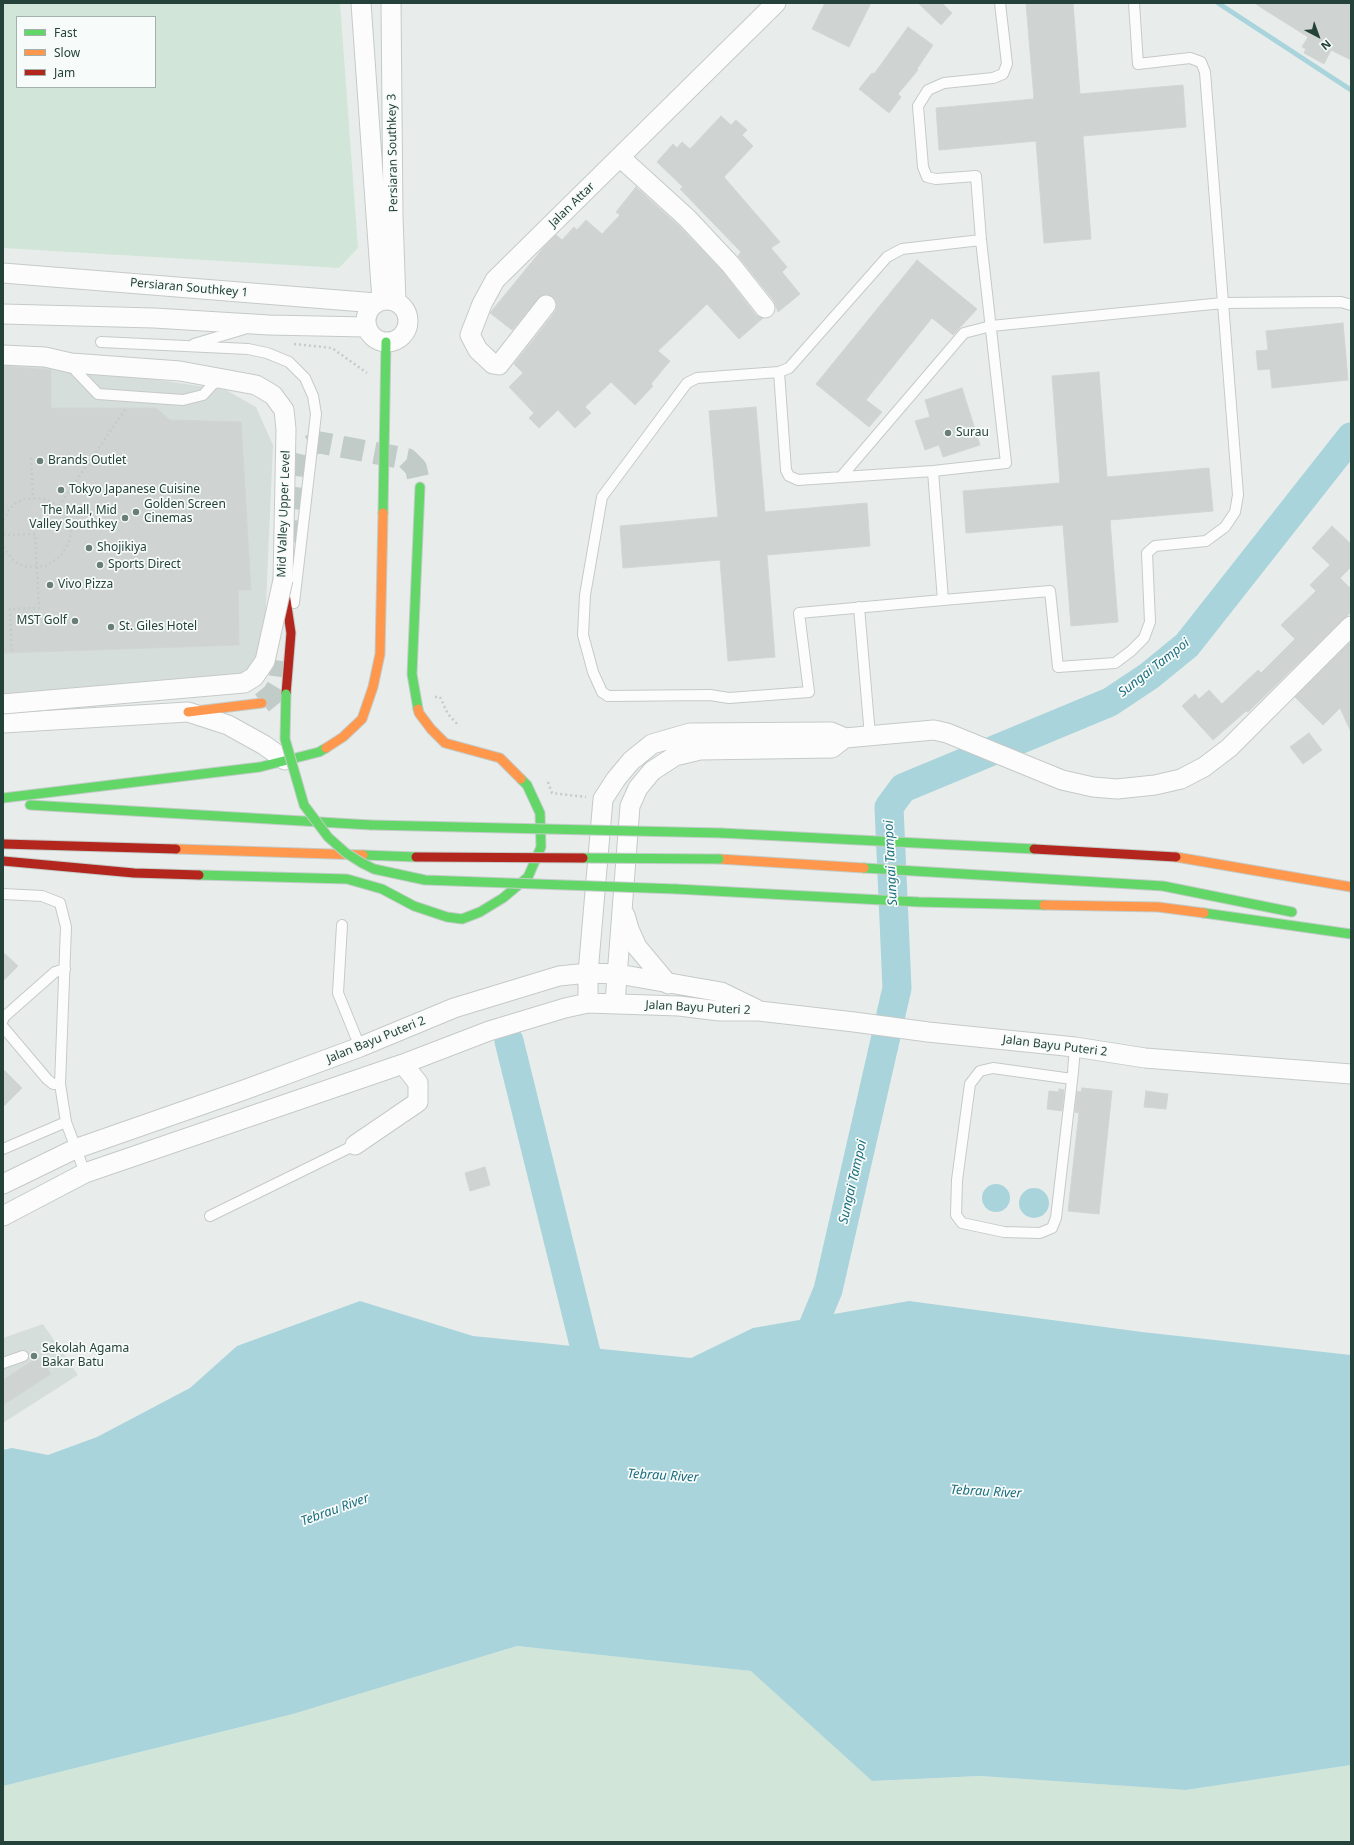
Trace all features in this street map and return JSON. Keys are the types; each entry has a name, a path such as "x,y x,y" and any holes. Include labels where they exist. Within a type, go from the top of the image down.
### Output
{"highway":[{"path":"3,798 260,767 319,752 343,736 362,719 373,687 380,654 386,350"},
{"path":"3,861 134,873 347,879 382,889 414,906 447,917 462,919 480,912 503,898 528,877 541,847 540,814 527,785 500,758 445,743 431,729 419,713 412,674 420,487"},
{"path":"283,580 291,633 286,694 285,739 304,805 328,837 346,853 374,869 425,880 676,889 919,902 1158,907 1351,934"},
{"path":"188,712 262,703"},
{"path":"3,804 371,825 722,833 1168,856 1351,887"},
{"path":"3,844 416,856 719,859 1163,886 1304,915"}],"street":[{"name":"Persiaran Southkey 3","path":"361,3 379,298"},
{"name":"Persiaran Southkey 3","path":"379,298 393,217 391,3"},
{"name":"Jalan Attar","path":"546,306 499,365 493,364 478,350 470,335 482,304 495,280 621,158 776,3"},
{"path":"621,158 687,218 731,265 765,308"},
{"name":"Persiaran Southkey 1","path":"3,273 379,298"},
{"path":"3,314 154,318 259,324 358,327 373,344 386,350 399,338 407,327 406,313 379,298 358,327"},
{"name":"Mid Valley Upper Level","path":"3,355 45,358 71,363 180,371 256,384 273,395 284,410 286,429 283,580 265,661 254,676 244,683 3,704"},
{"path":"588,1003 588,973 603,799 616,779 632,761 652,744 690,733 831,732 845,738 934,730 947,733 1062,780 1093,788 1118,789 1156,785 1181,779 1204,767 1230,748 1351,626"},
{"path":"3,723 188,712 228,725 264,745 285,760"},
{"path":"3,714 56,720"},
{"path":"615,1003 630,806 638,788 652,771 675,756 700,750 832,748 845,738"},
{"path":"622,901 629,929 637,947 668,984"},
{"name":"Jalan Bayu Puteri 2","path":"3,1184 75,1149 244,1090 360,1047 454,1008 559,976 588,973 618,974 668,984 722,992 759,1011"},
{"name":"Jalan Bayu Puteri 2","path":"3,1216 85,1173 403,1064 489,1031 565,1008 588,1003 679,1006 720,1012 759,1011 928,1032 1075,1047 1145,1058 1351,1074"},
{"path":"355,1145 418,1102 418,1083 403,1064"}],"lane":[{"path":"779,372 786,470 789,476 798,480 933,471 1006,463 981,240 976,176 927,177 923,167 918,106 928,90 933,88 944,84 993,78 1003,74 1007,64 1000,3"},
{"path":"981,240 902,249 887,257 789,368 779,372 697,378 688,383 602,497 585,595 583,635 593,672 602,692 608,696 616,697 710,695 729,698 809,692 799,613 859,607 1050,591 1058,667 1115,663 1131,651 1144,638 1150,622 1146,553 1155,546 1206,541 1225,527 1235,512 1238,495 1205,72 1201,62 1190,58 1138,64 1134,3"},
{"path":"841,477 964,333 991,326 1223,303 1341,302 1351,305"},
{"path":"186,346 259,324"},
{"path":"101,342 248,349 267,353 289,362 305,378 313,396 316,414 291,633"},
{"path":"3,360 35,361 45,358"},
{"path":"71,363 76,371 98,394 183,400 203,396 214,384 225,378"},
{"path":"933,471 943,600"},
{"path":"859,607 870,736"},
{"path":"3,894 42,896 60,903 66,927 60,1084 66,1122 85,1173"},
{"path":"342,925 338,993 360,1047"},
{"path":"3,1020 4,1017 55,972 65,969"},
{"path":"3,1027 47,1079 53,1084 60,1084"},
{"path":"1072,1079 993,1068 980,1072 970,1084 957,1180 956,1214 962,1223 1004,1232 1040,1233 1052,1228 1056,1218 1072,1079 1075,1047"},
{"path":"3,1149 66,1122"},
{"path":"210,1216 355,1145"},
{"path":"3,1363 23,1356"}],"path":[{"path":"59,506 126,409 126,396"},
{"path":"31,458 33,497"},
{"path":"3,520 9,510 16,503 33,497 42,498 59,506 69,521 71,531 68,544 61,556 46,566 36,568 19,564 12,559 3,546"},
{"path":"3,536 35,534 39,608 10,610 12,653"}],"shaded area":[{"name":"The Mall, Mid Valley Southkey","path":"3,363 85,369 226,390 256,407 273,445 265,627 259,657 243,677 3,697"},
{"name":"Sekolah Agama Bakar Batu","path":"43,1324 78,1375 3,1423 3,1338"}],"green space":[{"path":"3,3 340,3 358,248 339,268 3,248"},
{"path":"517,1646 752,1671 872,1781 980,1776 1186,1790 1351,1765 1351,1842 3,1842 3,1786 293,1714"}],"water":[{"path":"996,1184 1006,1188 1010,1198 1006,1208 996,1212 986,1208 982,1198 986,1188"},
{"path":"1034,1188 1045,1192 1049,1203 1045,1214 1034,1218 1023,1214 1019,1203 1023,1192"},
{"name":"Tebrau River","path":"360,1301 473,1336 691,1358 753,1328 909,1301 1142,1332 1351,1355 1351,1765 1186,1790 980,1776 872,1781 751,1671 517,1646 293,1714 3,1786 3,1450 12,1448 48,1455 97,1437 190,1388 237,1346"}],"building":[{"path":"825,3 871,3 849,47 812,29"},
{"path":"918,3 942,3 952,13 941,25"},
{"path":"1026,3 1073,3 1080,94 1183,85 1186,127 1083,136 1091,239 1044,243 1036,141 939,150 936,108 1034,99"},
{"path":"1254,3 1351,3 1351,60 1331,50 1324,64 1304,53 1306,49 1302,47 1308,37"},
{"path":"908,27 933,45 917,69 918,70 898,94 901,97 889,113 859,89 872,73 874,74"},
{"path":"721,116 731,125 736,120 747,130 742,135 753,146 724,177 780,242 771,248 787,267 782,272 800,294 778,312 774,301 738,256 741,252 680,189 683,187 657,162 673,144 677,148 682,142 690,149"},
{"path":"636,187 679,226 723,272 756,315 763,318 739,339 707,304 658,351 670,361 651,384 653,386 635,405 611,382 585,407 591,413 575,428 558,410 539,428 529,418 534,413 509,387 523,373 514,364 555,312 557,306 556,301 548,294 542,295 512,330 490,313 544,247 556,235 562,240 574,227 577,230 586,220 602,234 620,215 616,212"},
{"path":"917,260 977,309 953,335 932,318 866,400 882,412 869,427 816,384"},
{"path":"1343,323 1348,380 1272,388 1270,369 1258,370 1256,351 1268,350 1266,331"},
{"name":"The Mall, Mid Valley Southkey","path":"3,366 51,370 51,408 156,408 170,420 241,422 251,590 238,590 239,645 3,653"},
{"path":"1099,372 1107,477 1209,468 1213,511 1110,520 1118,622 1071,626 1063,525 966,533 963,491 1060,483 1052,376"},
{"name":"Surau","path":"962,388 980,445 943,457 939,445 925,450 915,421 930,417 925,400"},
{"path":"756,407 765,512 867,503 870,546 767,555 775,657 728,661 720,560 623,568 620,526 718,517 709,411"},
{"path":"1332,526 1351,544 1351,567 1340,578 1351,589 1351,612 1248,712 1246,711 1213,740 1182,706 1195,694 1199,699 1209,690 1222,704 1258,670 1261,673 1295,639 1281,625 1316,591 1310,585 1330,565 1312,548"},
{"path":"1349,643 1351,645 1351,732 1340,708 1323,725 1295,697"},
{"path":"1309,733 1322,750 1303,764 1290,747"},
{"path":"3,952 18,966 3,981"},
{"path":"3,1069 22,1088 3,1107"},
{"path":"1082,1088 1112,1091 1099,1214 1068,1211 1079,1113 1075,1112 1077,1091 1081,1092"},
{"path":"1059,1089 1064,1090 1062,1111 1047,1109 1049,1091 1059,1092"},
{"path":"1146,1091 1168,1094 1166,1109 1144,1107"},
{"path":"485,1167 490,1185 470,1191 465,1173"},
{"path":"40,1356 51,1374 3,1405 3,1380"}],"waterway":[{"path":"1218,3 1351,90"},
{"name":"Sungai Tampoi","path":"802,1353 828,1290 897,988 889,807 903,788 1110,702 1149,676 1187,645 1351,437"},
{"path":"509,1041 594,1385"}],"tunnel":[{"path":"290,575 300,474 305,454 310,446 317,442 407,459 416,468 420,487"},
{"path":"262,703 273,694 279,684 282,661"}],"traffic: fast":[{"path":"383,513 386,342"},
{"path":"418,709 412,674 420,487"},
{"path":"286,694 285,739 304,805 328,837 346,853 362,863 374,869 425,880 676,889"},
{"path":"3,798 260,767 319,752 326,748"},
{"path":"199,875 347,879 382,889 414,906 447,917 462,919 480,912 503,898 528,877 541,847 540,813 527,785 521,779"},
{"path":"30,805 371,825"},
{"path":"371,825 721,833"},
{"path":"721,833 1034,849"},
{"path":"363,855 416,857"},
{"path":"583,858 719,859"},
{"path":"864,868 1163,886 1292,912"},
{"path":"676,889 919,902 1044,905"},
{"path":"1204,913 1351,934"}],"traffic: slow":[{"path":"326,748 343,737 362,719 373,687 380,654 383,513"},
{"path":"188,712 262,703"},
{"path":"418,709 419,713 431,729 445,743 500,758 521,779"},
{"path":"176,849 363,855"},
{"path":"1176,857 1351,887"},
{"path":"719,859 864,868"},
{"path":"1044,905 1158,907 1204,913"}],"traffic: jam":[{"path":"283,580 291,633 286,694"},
{"path":"3,844 176,849"},
{"path":"1034,849 1176,857"},
{"path":"416,857 583,858"},
{"path":"3,861 134,873 199,875"}],"place":[{"name":"Surau","path":"948,433"},
{"name":"Brands Outlet","path":"40,461"},
{"name":"Tokyo Japanese Cuisine","path":"61,490"},
{"name":"Golden Screen Cinemas","path":"136,512"},
{"name":"The Mall, Mid Valley Southkey","path":"125,518"},
{"name":"Shojikiya","path":"89,548"},
{"name":"Sports Direct","path":"100,565"},
{"name":"Vivo Pizza","path":"50,585"},
{"name":"MST Golf","path":"75,621"},
{"name":"St. Giles Hotel","path":"111,627"},
{"name":"Sekolah Agama Bakar Batu","path":"34,1356"}]}
